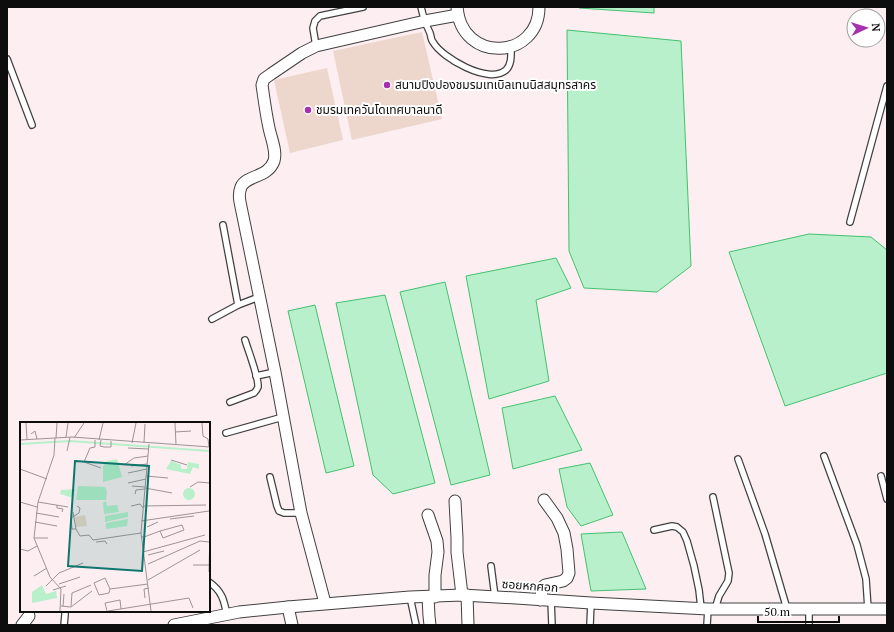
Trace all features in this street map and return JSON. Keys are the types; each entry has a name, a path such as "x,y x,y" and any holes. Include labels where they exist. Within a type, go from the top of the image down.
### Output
{"street":[{"path":"325,603 301,513 275,372 240,202 239,192 241,186 247,181 267,171 272,165 274,159 274,150 262,85 264,79 302,53 316,46 425,21 458,11 464,30 474,41 496,49 511,47 525,39 535,27 538,20 539,7"},
{"path":"544,500 557,518 564,533 569,573 567,578 563,581 545,585 543,587 547,603"},
{"path":"454,501 457,552 468,621"},
{"path":"428,516 437,541 438,552 436,575 430,599 430,620"},
{"name":"ซอยหกศอก","path":"174,625 227,614 290,616 325,603 495,597 591,607 708,610 787,608 887,609"}],"lane":[{"path":"316,46 313,28 315,20 320,16 363,7"},
{"path":"420,7 433,42 442,53 456,63 474,71 487,75 498,74 506,70 511,62 511,47"},
{"path":"7,59 32,125"},
{"path":"850,222 887,86"},
{"path":"223,225 238,305"},
{"path":"212,320 238,305 259,297"},
{"path":"230,402 254,393 258,386 245,340"},
{"path":"256,376 275,372"},
{"path":"226,433 283,417"},
{"path":"824,456 858,545 866,579 868,609"},
{"path":"738,459 765,534 787,608"},
{"path":"881,476 887,499"},
{"path":"270,477 279,511 284,513 301,513"},
{"path":"708,610 728,581 729,573 713,497"},
{"path":"654,530 672,526 677,527 683,532 694,566 699,590 708,610 707,625"},
{"path":"491,566 495,597"},
{"path":"210,583 219,592 224,602 227,614"},
{"path":"411,601 416,625"},
{"path":"547,603 552,623"},
{"path":"590,624 591,607"},
{"path":"808,609 809,625"},
{"path":"64,625 65,612"}],"shaded area":[{"path":"654,7 654,13 579,8"},
{"path":"567,30 681,41 691,266 657,292 584,288 569,251"},
{"name":"สนามปิงปองชมรมเทเบิลเทนนิสสมุทรสาคร","path":"422,32 442,119 352,140 333,51"},
{"name":"ชมรมเทควันโดเทศบาลนาดี","path":"327,68 343,140 290,153 274,80"},
{"path":"809,234 871,237 887,250 887,373 785,406 729,252"},
{"path":"556,258 571,288 536,300 549,381 489,399 466,276"},
{"path":"445,282 490,475 451,485 400,292"},
{"path":"385,295 435,483 393,494 373,475 336,303"},
{"path":"315,305 354,466 326,473 288,311"},
{"path":"555,396 582,450 513,469 502,408"},
{"path":"590,463 613,515 581,526 567,507 559,469"},
{"path":"622,532 646,589 591,591 581,534"}],"place":[{"name":"สนามปิงปองชมรมเทเบิลเทนนิสสมุทรสาคร","path":"387,85"},
{"name":"ชมรมเทควันโดเทศบาลนาดี","path":"308,110"}]}
